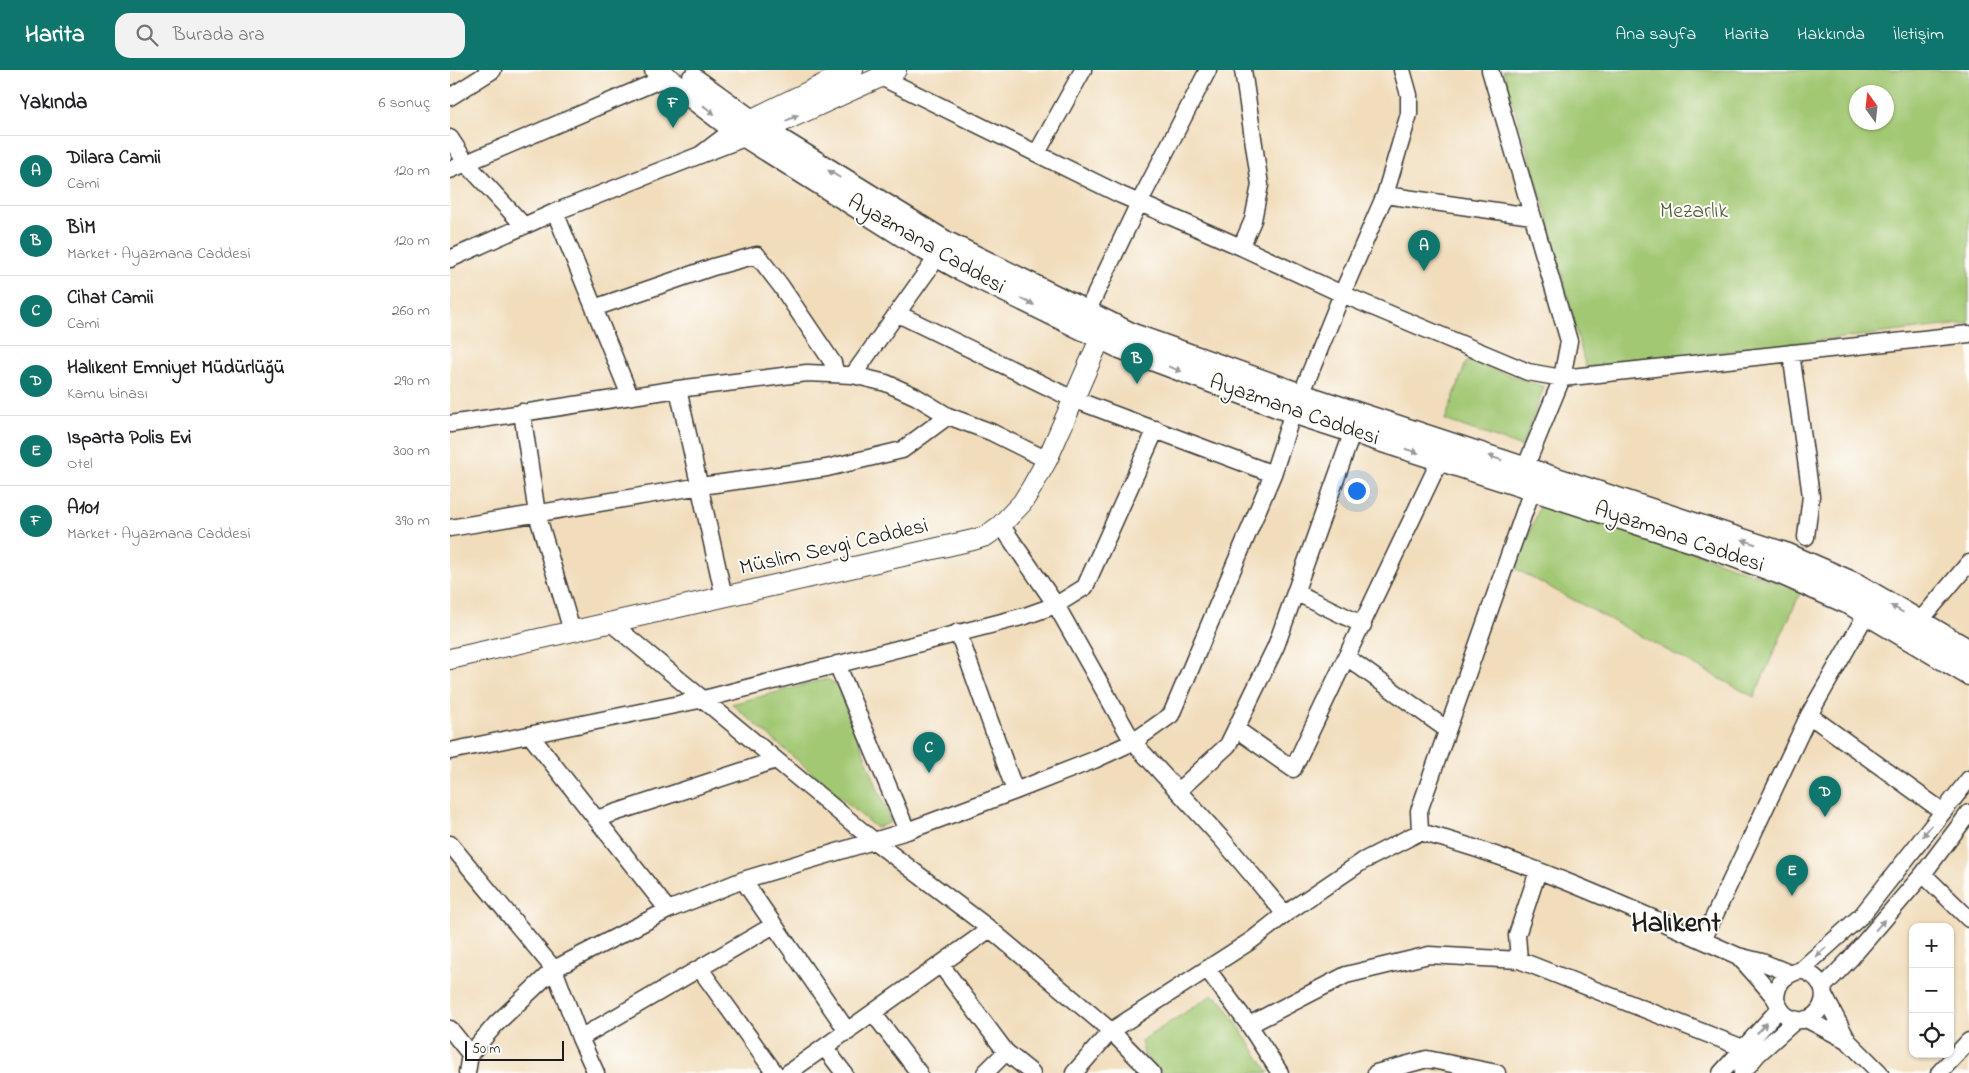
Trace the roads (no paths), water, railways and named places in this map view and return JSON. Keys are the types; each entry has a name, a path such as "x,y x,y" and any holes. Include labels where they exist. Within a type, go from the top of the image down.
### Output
{"main road":[{"name":"Ayazmana Caddesi","path":"668,72 938,256 1104,331 1159,364 1297,404 1442,451 1532,490 1559,489 1788,555 1848,581 1969,651"},
{"name":"Ayazmana Caddesi","path":"749,129 1083,321"},
{"name":"Ayazmana Caddesi","path":"1297,404 1353,432 1525,468 1559,489 1817,587 1867,613 1969,674"}],"street":[{"path":"450,97 492,70"},
{"path":"450,259 555,212 700,155 853,70"},
{"path":"1037,153 1083,70"},
{"path":"1083,321 1139,203 1208,70"},
{"path":"1242,247 1253,220 1260,185 1243,70"},
{"path":"1490,70 1569,341 1562,378 1525,468"},
{"path":"467,1073 470,1054 496,1024 554,970 668,910 743,880 844,848 908,831 1015,791 1094,760 1133,742 1171,715 1273,474 1297,404 1385,195 1409,114 1409,95 1405,71"},
{"path":"450,170 668,72"},
{"path":"749,129 888,74 1037,153 1139,203 1242,247 1342,294 1528,372 1562,378 1969,334"},
{"path":"450,138 467,164 524,226"},
{"path":"1385,195 1532,216"},
{"path":"555,212 630,396"},
{"path":"594,308 713,267 756,255 781,286 833,363 836,374"},
{"path":"854,375 938,256"},
{"path":"898,314 1074,399 1273,474"},
{"name":"Müslim Sevgi Caddesi","path":"450,659 986,536 1002,525 1022,503 1047,460 1104,331"},
{"path":"1791,353 1811,496 1806,537"},
{"path":"450,424 678,389 807,373 854,375 886,383 915,396 948,416 991,432 1047,460"},
{"path":"678,389 701,486 724,597"},
{"path":"522,412 537,514 572,632"},
{"path":"450,528 701,486 828,468 902,450 948,416"},
{"path":"450,752 704,699 1056,605 1085,587 1156,429"},
{"path":"1178,792 1228,745 1236,729 1276,646 1353,432"},
{"path":"1236,729 1293,769 1348,658 1442,451"},
{"path":"1420,832 1419,811 1446,729 1532,490"},
{"path":"1002,525 1056,605 1133,742 1285,914"},
{"path":"1919,622 1969,562"},
{"path":"1295,592 1363,625"},
{"path":"1703,940 1809,715 1867,613"},
{"path":"610,623 874,841 990,929 1111,1031 1152,1073"},
{"path":"958,632 1015,791"},
{"path":"1348,658 1446,729"},
{"path":"837,664 908,831"},
{"path":"1809,715 1942,811"},
{"path":"530,735 668,910"},
{"path":"596,819 776,760"},
{"path":"1721,1073 1777,1004 1776,989 1781,980 1795,972 1862,915 1969,779"},
{"path":"1742,1073 1758,1054 1801,1020 1816,1015 1822,1007 1824,992 1923,874 1964,830 1969,813"},
{"path":"1074,1073 1111,1031 1252,940 1285,914 1363,862 1420,832 1475,847 1538,871 1738,956 1818,978 1848,1041 1880,1073"},
{"path":"450,844 554,970 580,1038 596,1073"},
{"path":"1519,960 1517,935 1538,871"},
{"path":"1923,874 1969,919"},
{"path":"743,880 848,1032"},
{"path":"580,1038 774,925"},
{"path":"788,1073 874,1014 990,929"},
{"path":"1249,1025 1346,975 1428,955 1519,960 1743,1048"},
{"path":"1738,956 1786,1016 1801,1020 1848,1041"},
{"path":"941,965 1006,1052 1032,1073"},
{"path":"700,969 774,1073"},
{"path":"1207,969 1249,1025 1280,1073"},
{"path":"874,1014 919,1073"},
{"path":"450,1029 470,1054"},
{"path":"1939,1073 1969,1041"},
{"path":"825,1048 844,1073"},
{"path":"985,1073 1006,1052"},
{"path":"1376,1073 1427,1059 1497,1073"}],"place":[{"name":"A101","path":"673,128"},
{"name":"Dilara Camii","path":"1424,271"},
{"name":"BİM","path":"1137,384"},
{"name":"Cihat Camii","path":"929,773"},
{"name":"Halıkent Emniyet Müdürlüğü","path":"1825,817"},
{"name":"Isparta Polis Evi","path":"1792,896"}],"district":[{"name":"Halıkent","path":"1676,924"}],"park label":[{"name":"Mezarlık","path":"1694,212"}]}
